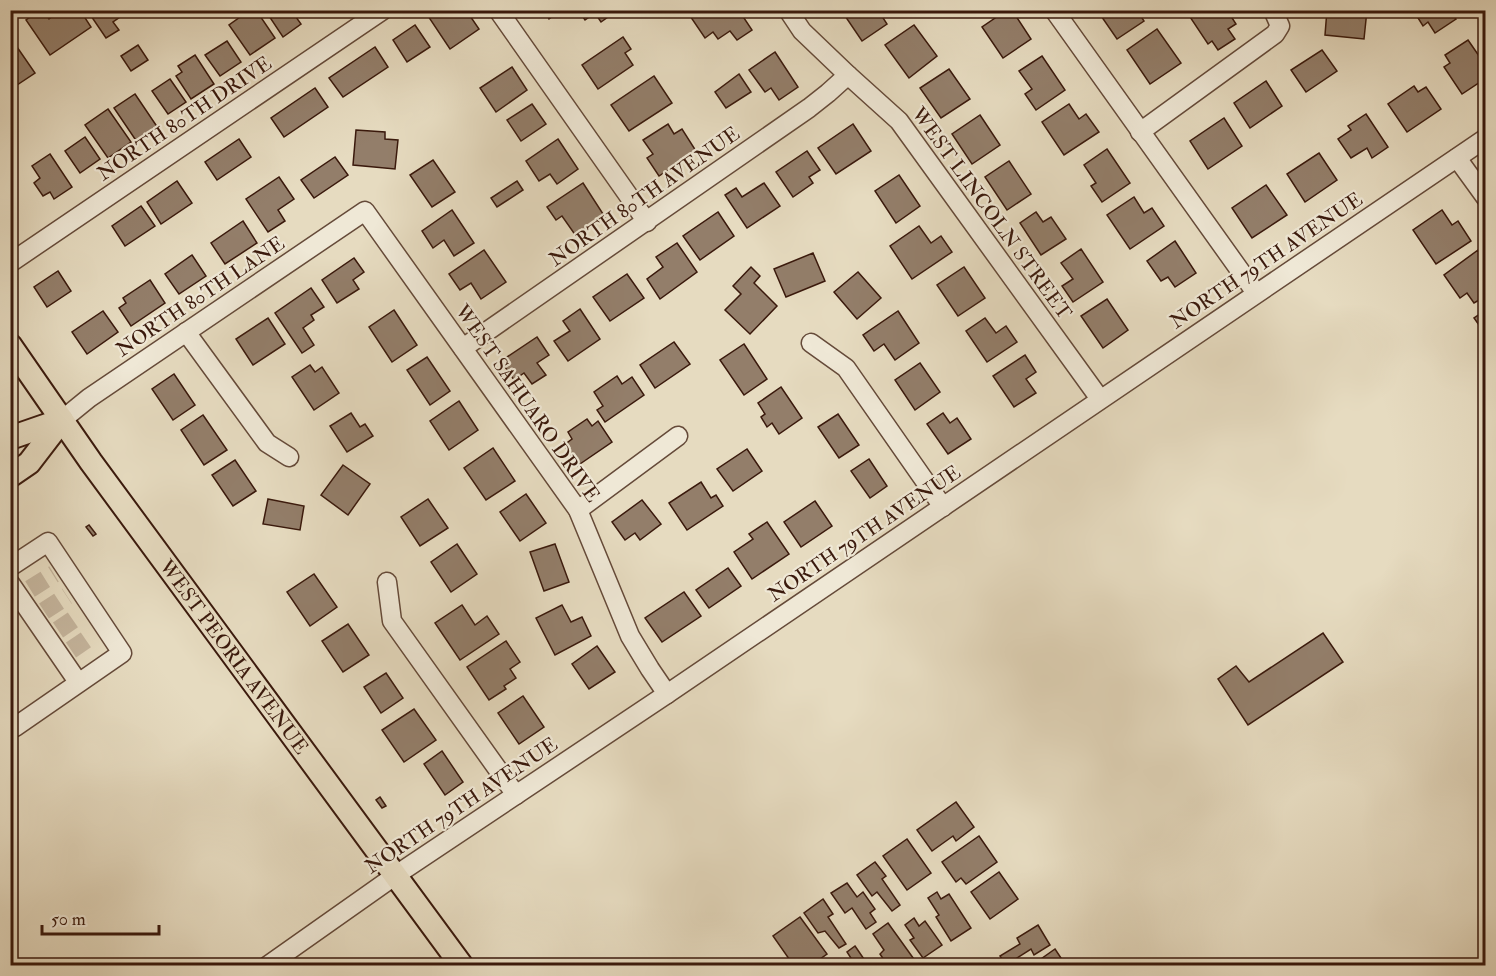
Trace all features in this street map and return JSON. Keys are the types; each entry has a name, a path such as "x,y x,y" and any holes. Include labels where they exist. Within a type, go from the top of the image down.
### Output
{"main road":[{"name":"WEST PEORIA AVENUE","path":"10,345 62,420 462,966"},
{"path":"10,438 62,420"},
{"path":"10,476 29,463 62,420"}],"street":[{"name":"NORTH 80TH DRIVE","path":"10,263 383,10"},
{"path":"498,10 647,222"},
{"name":"WEST LINCOLN STREET","path":"788,10 802,31 899,121 1100,399"},
{"path":"1054,10 1256,293"},
{"path":"1140,132 1275,34 1277,18"},
{"name":"NORTH 80TH AVENUE","path":"463,348 809,108 848,75"},
{"name":"NORTH 79TH AVENUE","path":"267,966 396,875 667,694 1485,138"},
{"path":"1457,158 1485,198"},
{"name":"NORTH 80TH LANE","path":"62,420 89,398 365,211"},
{"name":"WEST SAHUARO DRIVE","path":"365,211 578,510 630,636 667,694"},
{"path":"186,332 267,443 289,457"},
{"path":"811,343 846,368 943,507"},
{"path":"578,510 678,436"},
{"path":"10,567 48,542 59,570 99,632 122,653 15,727"},
{"path":"387,582 392,621 516,795"},
{"path":"20,589 66,654 78,682"}],"building":[{"path":"43,10 49,19 60,10 80,10 91,27 50,55 26,20"},
{"path":"87,10 120,10 123,15 113,22 119,30 106,38"},
{"path":"250,10 256,10 275,38 250,55 229,25"},
{"path":"278,10 291,10 301,24 283,37 269,16"},
{"path":"436,10 466,10 479,29 450,49 428,16"},
{"path":"544,10 561,10 549,19"},
{"path":"618,10 601,22 595,13 585,20 579,11"},
{"path":"686,10 732,10 736,16 740,12 752,30 737,40 730,31 718,39 713,32 705,38"},
{"path":"841,10 878,10 887,24 862,41"},
{"path":"961,10 973,10 965,16"},
{"path":"1007,10 1012,10 1031,39 1003,58 982,27"},
{"path":"1097,10 1137,10 1144,21 1117,39"},
{"path":"1196,10 1227,10 1236,24 1228,29 1235,39 1218,50 1212,41 1208,44 1190,17 1197,12"},
{"path":"1327,10 1367,10 1364,39 1325,35"},
{"path":"1418,10 1450,10 1456,19 1435,33 1428,22 1423,26 1415,13"},
{"path":"415,25 430,47 407,62 393,40"},
{"path":"914,25 937,56 909,78 885,45"},
{"path":"1157,29 1181,63 1150,84 1127,50"},
{"path":"623,37 631,49 625,53 633,65 598,89 582,65"},
{"path":"1468,40 1486,66 1486,78 1462,94 1444,67 1450,63 1445,55"},
{"path":"227,41 241,62 220,76 205,55"},
{"path":"138,45 148,60 131,71 121,56"},
{"path":"17,47 35,73 17,85 10,75 10,51"},
{"path":"375,47 388,67 343,97 329,78"},
{"path":"1322,50 1337,71 1306,92 1291,70"},
{"path":"775,52 798,87 779,100 771,88 765,92 749,70"},
{"path":"195,55 214,84 191,99 176,76 182,72 178,66"},
{"path":"1042,56 1065,90 1036,110 1025,94 1032,89 1019,71"},
{"path":"512,67 527,90 496,112 480,88"},
{"path":"949,69 970,99 941,118 920,88"},
{"path":"739,74 751,92 726,108 715,92"},
{"path":"654,76 672,103 629,131 611,105"},
{"path":"170,79 186,102 168,114 152,91"},
{"path":"1266,81 1282,106 1250,128 1234,103"},
{"path":"1414,86 1418,92 1426,87 1441,109 1407,132 1388,104"},
{"path":"315,88 328,107 284,137 271,118"},
{"path":"135,94 158,128 137,142 114,108"},
{"path":"532,104 546,124 521,141 507,120"},
{"path":"1069,104 1079,119 1086,114 1099,132 1064,155 1042,122"},
{"path":"108,109 131,142 108,158 85,125"},
{"path":"1366,114 1388,147 1372,158 1367,148 1351,158 1338,139 1351,130 1348,126"},
{"path":"980,115 1000,145 972,164 952,134"},
{"path":"1224,118 1242,146 1208,169 1190,141"},
{"path":"668,124 674,134 682,129 696,151 659,176 647,158 653,154 643,140"},
{"path":"853,124 871,151 836,174 818,148"},
{"path":"356,130 385,132 385,139 398,140 395,169 353,165"},
{"path":"85,137 100,159 80,173 65,151"},
{"path":"239,139 251,157 217,180 205,162"},
{"path":"558,139 578,169 557,184 550,174 539,181 526,161"},
{"path":"1107,149 1130,183 1102,202 1091,186 1096,183 1084,165"},
{"path":"807,151 820,170 809,177 813,183 793,197 776,172"},
{"path":"1319,153 1337,180 1305,202 1287,174"},
{"path":"50,154 72,187 54,199 50,192 43,196 34,183 40,178 32,166"},
{"path":"335,157 348,175 314,198 301,180"},
{"path":"433,160 455,192 432,207 410,175"},
{"path":"1009,161 1031,194 1007,210 985,177"},
{"path":"899,175 920,206 896,223 875,191"},
{"path":"279,177 294,199 278,210 285,221 268,232 246,199"},
{"path":"177,181 192,203 161,224 147,202"},
{"path":"517,181 523,190 497,207 491,198"},
{"path":"583,183 605,217 576,236 562,216 556,220 547,207"},
{"path":"764,183 780,206 747,228 725,195 736,188 742,197"},
{"path":"1266,185 1287,215 1252,238 1232,208"},
{"path":"1134,197 1144,213 1152,208 1164,226 1130,249 1107,215"},
{"path":"141,206 155,226 125,246 112,226"},
{"path":"452,210 474,243 454,256 444,240 433,248 422,231"},
{"path":"1442,210 1452,225 1458,221 1471,241 1436,264 1413,230"},
{"path":"718,212 734,236 700,260 683,236"},
{"path":"1036,212 1043,222 1051,217 1066,239 1041,255 1020,223"},
{"path":"243,221 257,243 225,264 211,243"},
{"path":"919,226 931,243 941,236 952,252 912,279 890,246"},
{"path":"1175,241 1196,273 1175,287 1168,277 1161,281 1147,261"},
{"path":"677,243 697,272 660,299 647,279 663,267 656,257"},
{"path":"1081,249 1103,282 1073,302 1062,286 1073,279 1061,263"},
{"path":"484,250 506,282 481,299 471,283 460,290 449,274"},
{"path":"1478,250 1486,261 1486,296 1474,303 1467,293 1460,298 1444,275"},
{"path":"813,253 825,281 786,297 774,269"},
{"path":"192,255 206,276 179,294 165,274"},
{"path":"354,258 364,272 353,280 359,289 337,303 322,280"},
{"path":"751,267 760,276 754,283 777,306 750,334 725,310 741,294 733,286"},
{"path":"964,267 985,298 958,316 937,285"},
{"path":"58,271 71,291 47,307 34,287"},
{"path":"858,272 881,298 857,319 834,292"},
{"path":"627,274 644,298 610,321 593,297"},
{"path":"150,280 165,303 131,326 119,308 126,303 123,298"},
{"path":"311,288 324,307 311,315 314,320 303,328 314,345 302,353 275,313"},
{"path":"1107,299 1128,330 1103,348 1081,316"},
{"path":"580,309 600,339 568,361 554,341 570,331 563,321"},
{"path":"394,310 417,345 392,362 369,327"},
{"path":"1486,310 1486,335 1474,318"},
{"path":"103,311 118,332 87,354 72,332"},
{"path":"898,311 919,343 895,360 884,344 874,351 863,335"},
{"path":"268,318 285,344 253,365 236,339"},
{"path":"985,318 996,333 1006,326 1017,342 987,362 966,331"},
{"path":"537,337 549,355 537,363 546,375 532,384 524,373 514,380 501,361"},
{"path":"674,342 690,364 655,388 640,365"},
{"path":"744,344 767,379 744,395 720,360"},
{"path":"1025,355 1036,372 1026,379 1036,393 1014,407 993,376"},
{"path":"427,357 450,391 430,405 407,370"},
{"path":"920,363 940,392 915,410 895,380"},
{"path":"310,365 315,372 322,367 339,393 314,410 292,377"},
{"path":"174,374 195,405 173,420 152,389"},
{"path":"617,376 622,384 632,377 644,395 605,422 597,410 603,406 594,392"},
{"path":"781,387 802,418 779,434 772,423 767,427 761,417 765,414 758,403"},
{"path":"459,401 478,430 449,450 430,421"},
{"path":"351,413 360,427 365,424 373,436 347,452 330,426"},
{"path":"943,413 950,423 957,418 971,439 948,454 927,424"},
{"path":"838,414 859,445 839,458 818,427"},
{"path":"203,415 227,450 204,465 181,430"},
{"path":"587,419 592,426 598,421 612,442 577,466 564,445 572,439 568,432"},
{"path":"493,448 515,481 486,500 464,468"},
{"path":"747,449 762,471 733,491 717,469"},
{"path":"869,459 887,486 870,498 851,471"},
{"path":"235,460 256,491 233,506 212,475"},
{"path":"343,465 370,484 348,515 321,495"},
{"path":"701,482 711,498 716,495 723,506 687,530 669,503"},
{"path":"526,494 546,523 520,541 500,512"},
{"path":"268,499 304,506 300,530 263,524"},
{"path":"428,499 448,528 420,546 401,517"},
{"path":"642,500 661,524 640,540 635,533 625,540 612,522"},
{"path":"815,501 832,526 801,547 784,522"},
{"path":"767,522 789,554 752,579 734,552 753,539 749,534"},
{"path":"89,525 96,534 93,536 86,527"},
{"path":"457,544 477,574 451,592 431,562"},
{"path":"555,544 569,582 544,591 530,552"},
{"path":"728,568 741,586 709,608 696,590"},
{"path":"314,574 337,607 310,626 287,592"},
{"path":"684,592 701,616 662,642 645,618"},
{"path":"462,605 475,625 487,616 499,634 460,660 435,623"},
{"path":"562,605 571,622 582,617 591,636 555,655 536,618"},
{"path":"348,624 369,655 343,672 322,641"},
{"path":"1323,633 1343,662 1248,725 1218,679 1236,666 1249,682"},
{"path":"506,641 520,662 510,669 516,678 504,686 506,689 489,700 467,667"},
{"path":"597,646 615,672 589,689 572,664"},
{"path":"386,673 403,698 381,713 364,687"},
{"path":"523,696 544,727 519,744 498,713"},
{"path":"414,709 436,740 404,762 382,730"},
{"path":"442,751 463,782 445,795 424,764"},
{"path":"380,797 386,806 382,808 376,800"},
{"path":"956,802 974,827 956,841 953,836 932,851 917,830"},
{"path":"979,836 997,862 966,884 961,878 956,882 942,862"},
{"path":"907,839 931,873 907,890 883,856"},
{"path":"875,862 886,876 882,879 900,905 892,911 877,892 872,896 857,875"},
{"path":"999,872 1018,899 990,919 971,892"},
{"path":"847,883 857,897 863,892 875,909 870,913 876,922 866,929 852,908 845,913 831,893"},
{"path":"937,892 941,899 949,894 971,928 951,941 936,917 939,915 928,898"},
{"path":"823,899 833,914 828,917 846,944 839,948 825,931 818,933 804,913"},
{"path":"800,917 827,954 810,966 794,966 773,936"},
{"path":"914,918 919,926 925,921 942,945 923,958 910,940 914,938 905,925"},
{"path":"888,923 916,962 912,966 888,966 880,954 884,950 873,934"},
{"path":"1038,925 1050,945 1034,955 1031,949 1006,965 1000,956 1020,944 1017,938"},
{"path":"855,946 868,965 874,961 877,966 856,966 847,952"},
{"path":"1055,949 1065,964 1064,966 1031,966"}],"tunnel":[{"path":"30,589 54,574"},
{"path":"44,611 67,596"},
{"path":"58,630 80,615"},
{"path":"71,650 93,635"}]}
